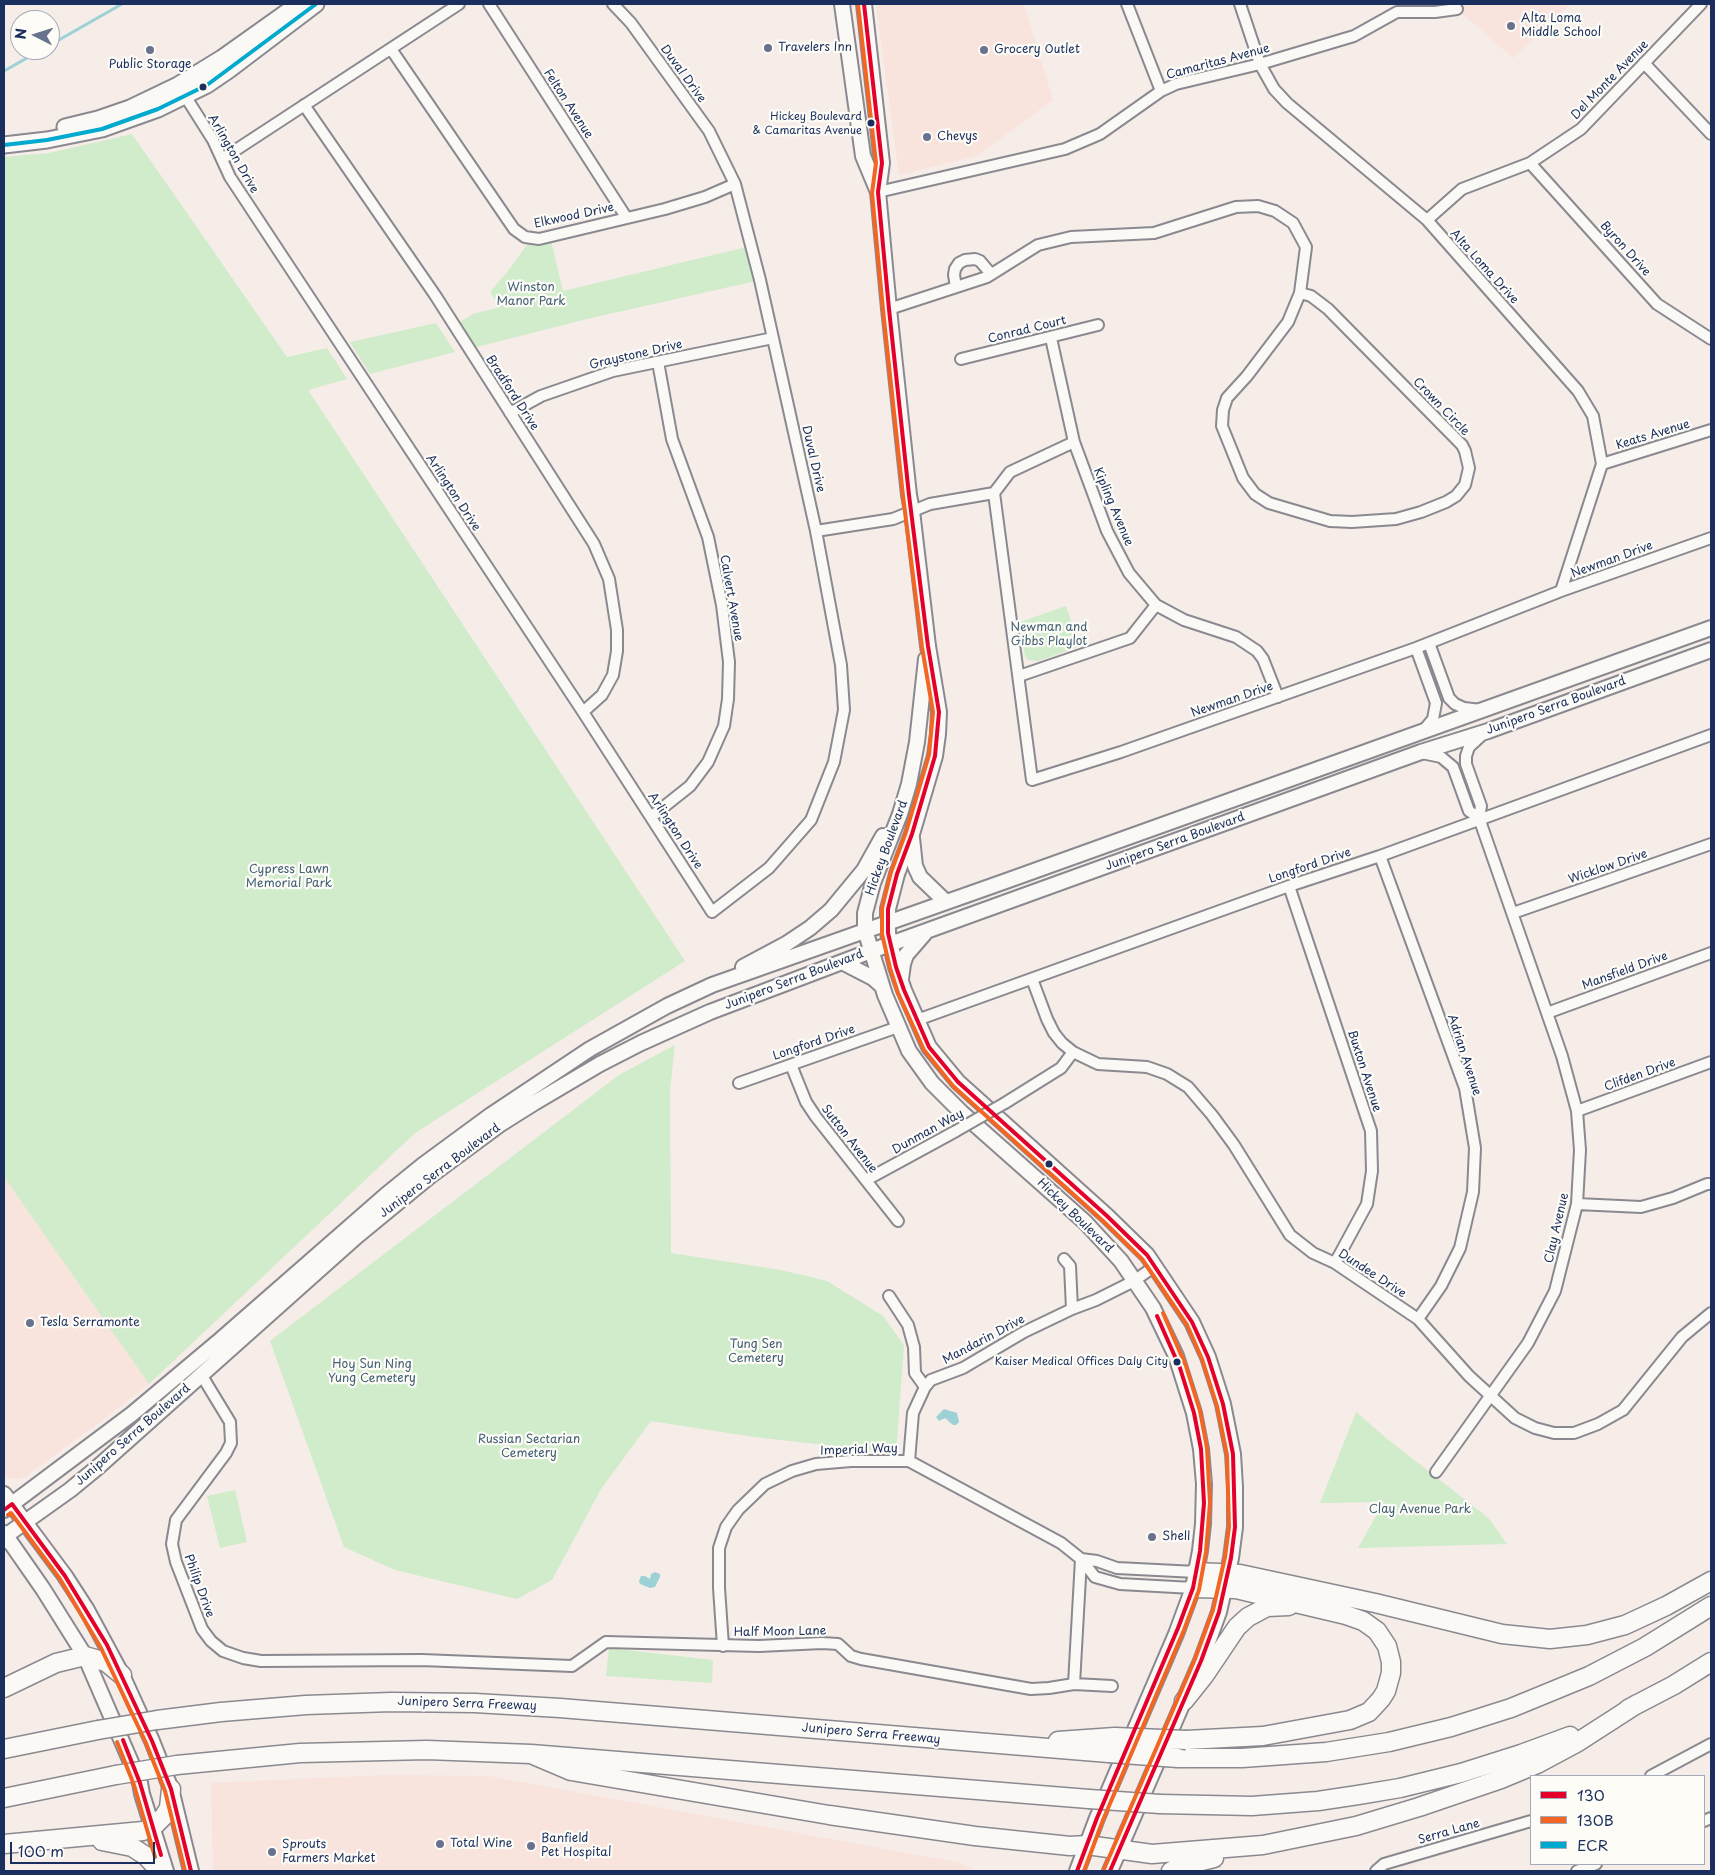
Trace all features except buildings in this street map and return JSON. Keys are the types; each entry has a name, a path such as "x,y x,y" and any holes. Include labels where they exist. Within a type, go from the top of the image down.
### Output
{"highway":[{"path":"1194,1580 1226,1580 1375,1603 1502,1634 1550,1639 1587,1636 1625,1625 1666,1606 1711,1581"},
{"path":"1112,1745 1245,1738 1310,1729 1350,1720 1363,1715 1374,1706 1386,1691 1391,1673 1390,1654 1383,1638 1363,1621 1346,1615 1271,1597 1226,1580"},
{"path":"1184,1701 1204,1676 1237,1627 1248,1617 1260,1610 1275,1606 1309,1607"},
{"name":"Junipero Serra Freeway","path":"4,1749 157,1720 230,1711 314,1704 391,1702 476,1703 560,1708 1017,1746 1112,1745 1178,1758 1242,1758 1312,1753 1389,1742 1450,1727 1511,1708 1589,1676 1646,1646 1711,1606"},
{"path":"4,1688 56,1663 86,1656 106,1662 122,1675"},
{"path":"1171,1871 1193,1863 1232,1855 1263,1845 1377,1820 1501,1779 1557,1754 1637,1704 1711,1662"},
{"path":"4,1798 116,1775 177,1765 267,1755 343,1751 427,1750 531,1754 1160,1804 1210,1806 1273,1804 1338,1798 1400,1788 1461,1773 1521,1754 1580,1732 1637,1704"},
{"path":"531,1754 571,1771 828,1816 975,1836 1070,1846 1087,1845 1152,1854 1263,1845"},
{"path":"4,1844 134,1832 153,1827 164,1816 168,1808 171,1789"},
{"path":"74,1838 114,1842 132,1847 146,1856 160,1871"}],"main road":[{"path":"4,145 47,140 102,129 134,119 182,91 222,58 298,4"},
{"path":"4,136 46,131 98,119 182,91 229,70 316,4"},
{"name":"Hickey Boulevard","path":"842,4 863,156 878,192"},
{"name":"Hickey Boulevard","path":"864,4 882,163 878,192 889,309 909,495 928,646 937,693 938,734 935,756 912,834 892,891 888,922 890,944 901,982 929,1047 958,1082 1107,1216 1147,1255 1155,1266 1192,1322 1216,1379 1226,1415 1234,1459 1236,1497 1234,1537 1216,1622 1184,1701 1110,1871"},
{"name":"Junipero Serra Boulevard","path":"6,1503 132,1414 219,1341 386,1195 458,1139 606,1039 667,1006 712,984 1711,628"},
{"name":"Hickey Boulevard","path":"928,646 915,753 904,804 871,888 865,913 865,930 882,986 909,1051 939,1091 1085,1222 1104,1242 1134,1280 1166,1332 1194,1413 1201,1449 1204,1503 1202,1535 1194,1580 1174,1638 1076,1871"},
{"name":"Junipero Serra Boulevard","path":"4,1536 98,1467 394,1205 445,1164 506,1121 600,1064 641,1043 717,1009 871,950 1711,650"},
{"path":"712,984 786,944 810,928 831,910 864,870 890,822 904,804"},
{"path":"912,834 915,866 920,878 946,902"},
{"path":"901,982 906,955 928,930"},
{"path":"842,962 872,978 882,986"},
{"path":"6,1503 25,1522 83,1604 107,1645 152,1741 171,1789 191,1871"},
{"path":"4,1536 43,1589 86,1656 140,1783 166,1871"}],"street":[{"path":"222,159 459,4"},
{"name":"Felton Avenue","path":"489,4 626,217"},
{"name":"Duval Drive","path":"613,4 631,23 709,131 735,184 773,338 816,531 841,674 844,710 834,762 812,820 769,868 712,912"},
{"path":"1127,4 1161,91"},
{"name":"Alta Loma Drive","path":"1240,4 1260,64 1274,89 1287,103 1427,220 1578,391 1593,416 1602,464 1561,591"},
{"name":"Del Monte Avenue","path":"1427,220 1462,189 1530,163 1581,129 1701,4"},
{"name":"Camaritas Avenue","path":"878,192 1065,149 1100,134 1161,91 1176,84 1260,64 1354,36 1397,12 1435,12 1457,9"},
{"name":"Elkwood Drive","path":"391,49 514,229 525,237 539,239 665,209 704,197 735,184"},
{"path":"1644,63 1711,134"},
{"name":"Arlington Drive","path":"182,91 213,140 230,177 583,712 712,912"},
{"name":"Bradford Drive","path":"304,105 434,295 594,544 609,579 618,630 617,651 613,675 602,695 583,712"},
{"name":"Byron Drive","path":"1530,163 1657,304 1711,339"},
{"name":"Crown Circle","path":"889,309 987,277 1038,245 1071,237 1154,233 1236,207 1258,206 1275,211 1293,223 1306,247 1300,293 1288,322 1247,376 1227,398 1223,410 1222,426 1242,478 1255,494 1269,503 1330,521 1352,522 1396,519 1438,505 1456,496 1465,485 1469,468 1462,445 1328,309 1311,296 1300,293"},
{"path":"956,287 955,269 959,263 965,260 975,259 980,261 991,274"},
{"name":"Conrad Court","path":"961,360 1098,325"},
{"name":"Graystone Drive","path":"510,413 541,396 612,371 773,338"},
{"name":"Kipling Avenue","path":"1052,338 1074,442 1108,531 1129,573 1156,605 1184,620 1236,637 1257,651 1263,659 1278,697"},
{"name":"Calvert Avenue","path":"651,817 690,786 708,762 724,726 728,699 729,662 722,604 708,537 672,439 658,362"},
{"name":"Keats Avenue","path":"1602,464 1711,430"},
{"path":"816,531 893,519 930,504 994,493 1010,472 1074,442"},
{"name":"Newman Drive","path":"994,493 1032,780 1121,752 1416,648 1561,591 1711,538"},
{"path":"1019,676 1130,638 1156,605"},
{"path":"1429,643 1450,698 1464,708 1482,710"},
{"path":"1416,648 1436,703 1433,719 1424,731"},
{"name":"Clay Avenue","path":"1436,1472 1528,1343 1555,1291 1577,1204 1580,1150 1577,1111 1562,1056 1479,818 1481,806 1466,764 1469,747 1488,730"},
{"name":"Longford Drive","path":"917,1020 1289,886 1380,856 1479,818 1711,735"},
{"name":"Clay Avenue","path":"1421,752 1441,757 1453,768 1468,811 1479,818"},
{"name":"Wicklow Drive","path":"1513,913 1711,844"},
{"name":"Adrian Avenue","path":"1380,856 1465,1088 1475,1148 1473,1192 1460,1248 1441,1286 1418,1319"},
{"name":"Buxton Avenue","path":"1289,886 1371,1132 1372,1171 1367,1204 1335,1263"},
{"name":"Mansfield Drive","path":"1547,1013 1711,953"},
{"name":"Dundee Drive","path":"1032,979 1050,1026 1062,1043 1073,1052 1098,1064 1147,1067 1167,1074 1188,1087 1234,1145 1290,1235 1313,1254 1335,1263 1418,1319 1469,1376 1515,1418 1535,1428 1554,1433 1574,1433 1598,1424 1623,1410 1682,1337 1711,1313"},
{"name":"Longford Drive","path":"739,1083 898,1027"},
{"name":"Dunman Way","path":"866,1180 1005,1103 1061,1068 1073,1052"},
{"name":"Clifden Drive","path":"1577,1111 1711,1062"},
{"name":"Sutton Avenue","path":"791,1065 806,1102 898,1222"},
{"path":"1577,1204 1641,1207 1711,1184"},
{"path":"1064,1259 1070,1266 1072,1309"},
{"name":"Mandarin Drive","path":"925,1387 932,1380 963,1368 1024,1332 1134,1280 1155,1266"},
{"path":"889,1296 908,1325 914,1347 915,1373 925,1387 913,1413 909,1461"},
{"name":"Philip Drive","path":"202,1376 230,1422 232,1434 231,1443 222,1459 176,1520 172,1544 176,1562 202,1630 223,1651 243,1658 261,1661 422,1660"},
{"name":"Imperial Way","path":"723,1646 719,1588 719,1548 726,1527 738,1510 765,1484 792,1471 816,1464 852,1461 909,1461 1061,1543 1081,1559 1095,1577 1126,1584 1194,1580"},
{"path":"1074,1684 1081,1559"},
{"name":"Imperial Way","path":"1081,1559 1097,1561 1117,1568 1194,1580"},
{"name":"Half Moon Lane","path":"422,1660 572,1666 606,1642 723,1646 822,1643 838,1644 851,1656 862,1659 1031,1689 1074,1684 1112,1686"},
{"path":"1652,1775 1711,1744"},
{"name":"Serra Lane","path":"1376,1871 1384,1864 1530,1821"},
{"path":"1577,1871 1593,1865"}],"shaded area":[{"path":"876,4 1024,4 1053,100 977,156 899,175"},
{"name":"Alta Loma Middle School","path":"1454,4 1570,4 1513,58 1457,9"},
{"path":"4,1177 149,1384 26,1476 19,1479 4,1477"},
{"path":"384,1775 489,1776 961,1863 974,1871 213,1871 211,1783"}],"green space":[{"name":"Cypress Lawn Memorial Park","path":"132,134 287,357 327,348 347,379 308,390 685,961 415,1133 149,1384 4,1177 4,157 49,153"},
{"name":"Winston Manor Park","path":"550,236 563,291 751,246 760,280 587,319 469,349 452,322 460,322 473,314 500,307 490,292 532,238"},
{"path":"436,323 455,352 370,374 350,342"},
{"name":"Newman and Gibbs Playlot","path":"1066,606 1080,646 1039,661 1028,660 1025,656 1020,622"},
{"path":"675,1045 670,1090 671,1253 781,1270 827,1281 883,1316 904,1345 896,1453 754,1437 651,1421 601,1489 552,1580 517,1599 395,1570 344,1547 270,1341 619,1075"},
{"name":"Clay Avenue Park","path":"1356,1412 1386,1438 1481,1512 1490,1520 1507,1544 1358,1548 1384,1502 1320,1503"},
{"path":"235,1490 247,1542 220,1548 207,1496"},
{"path":"609,1648 713,1660 712,1683 606,1676"}],"water":[{"path":"944,1409 957,1413 959,1422 956,1425 953,1425 945,1418 939,1421 936,1417"},
{"path":"655,1572 660,1574 660,1577 655,1587 650,1588 640,1584 641,1576 650,1579 651,1574"}],"waterway":[{"path":"60,39 122,4"},
{"path":"4,71 23,60"}],"transit line":[{"name":"ECR","path":"4,145 47,140 102,129 158,109 207,85 316,4"},
{"name":"130","path":"864,4 882,163 878,192 889,309 909,495 928,646 939,712 935,756 912,834 897,874 888,909 888,933 896,967 929,1047 958,1082 1107,1216 1147,1255 1192,1322 1208,1357 1223,1404 1233,1454 1235,1527 1231,1558 1219,1612 1201,1661 1110,1871"},
{"name":"130B","path":"858,5 876,163 872,193 883,310 903,496 922,647 933,712 929,755 906,832 891,872 882,908 882,934 890,968 898,993 924,1050 953,1086 1103,1221 1142,1259 1187,1325 1202,1359 1217,1406 1227,1455 1229,1527 1225,1557 1213,1610 1195,1659 1104,1869"},
{"name":"130B","path":"1084,1871 1103,1820 1184,1630 1199,1590 1206,1552 1210,1503 1207,1448 1200,1411 1186,1366 1163,1313"},
{"name":"130","path":"1077,1871 1097,1818 1178,1628 1193,1588 1200,1551 1204,1503 1201,1449 1194,1413 1180,1368 1157,1316"},
{"name":"130","path":"4,1510 12,1504 65,1576 107,1645 152,1741 171,1789 191,1871"},
{"name":"130B","path":"8,1515 11,1513 60,1579 101,1648 146,1743 165,1791 185,1871"},
{"name":"130","path":"123,1740 140,1783 161,1855"},
{"name":"130B","path":"117,1742 134,1785 155,1857"}],"place":[{"name":"Alta Loma Middle School","path":"1511,26"},
{"name":"Travelers Inn","path":"768,48"},
{"name":"Public Storage","path":"150,50"},
{"name":"Grocery Outlet","path":"984,50"},
{"name":"Hickey Boulevard & Camaritas Avenue","path":"871,123"},
{"name":"Chevys","path":"927,137"},
{"name":"Tesla Serramonte","path":"30,1323"},
{"name":"Kaiser Medical Offices Daly City","path":"1177,1362"},
{"name":"Shell","path":"1152,1537"},
{"name":"Total Wine","path":"440,1844"},
{"name":"Banfield Pet Hospital","path":"531,1846"},
{"name":"Sprouts Farmers Market","path":"272,1852"}],"park label":[{"name":"Tung Sen Cemetery","path":"756,1352"},
{"name":"Hoy Sun Ning Yung Cemetery","path":"372,1372"},
{"name":"Russian Sectarian Cemetery","path":"529,1447"}]}
